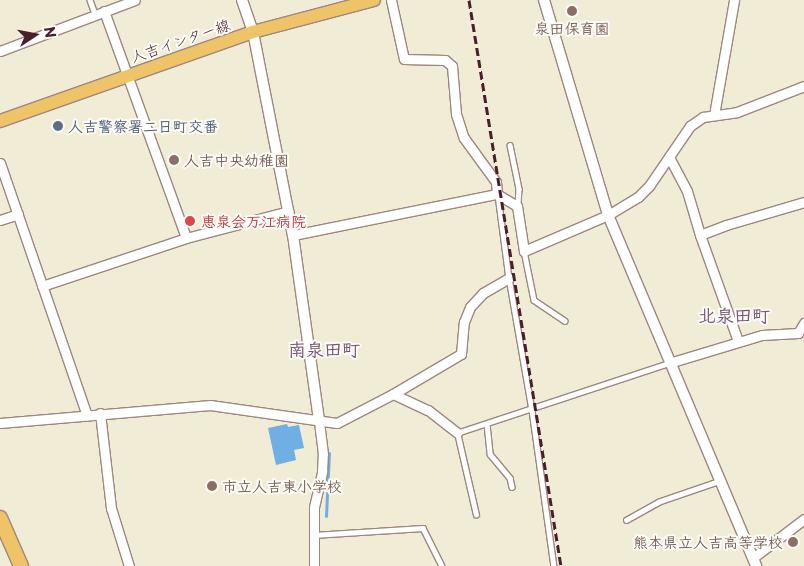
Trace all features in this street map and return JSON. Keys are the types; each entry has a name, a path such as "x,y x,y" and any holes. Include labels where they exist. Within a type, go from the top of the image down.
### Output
{"highway":[{"path":"0,518 21,566"}],"main road":[{"name":"人吉インター線","path":"0,121 253,32 374,0"}],"street":[{"path":"0,51 135,0"},
{"path":"242,0 253,32 289,211 322,442 322,471 314,507 314,566"},
{"path":"390,0 404,60 445,60 452,66 456,114 464,138 496,182 497,194"},
{"path":"544,0 608,215 669,363 755,562 804,519"},
{"path":"714,115 734,0"},
{"path":"100,12 126,76 186,238"},
{"path":"293,235 497,194 518,206 524,251 608,215 638,196 669,157 676,143 690,126 703,117 744,109 804,86"},
{"path":"669,157 687,191 700,235 738,341"},
{"path":"0,164 87,415"},
{"path":"700,235 726,225 804,202"},
{"path":"42,286 186,238 289,211"},
{"path":"0,220 18,214"},
{"path":"0,423 210,405 337,423 393,394 461,354 464,322 470,307 483,293 509,278"},
{"path":"669,363 762,335 798,333 804,323"},
{"path":"393,394 428,410 457,434"},
{"path":"100,413 111,508 129,566"}],"lane":[{"path":"90,0 100,12"},
{"path":"510,145 519,189 518,206"},
{"path":"497,194 509,278 532,410 554,566"},
{"path":"524,251 534,300 566,320"},
{"path":"476,516 457,434 669,363"},
{"path":"487,424 490,454 510,478 512,487"},
{"path":"626,520 658,502 720,480"},
{"path":"314,534 423,528 442,566"}],"water":[{"path":"287,424 288,427 299,425 304,448 294,450 296,460 276,465 268,428"}],"waterway":[{"path":"326,516 329,453"}],"railway":[{"path":"469,0 561,566"}],"place":[{"name":"泉田保育園","path":"572,11"},
{"name":"人吉警察署二日町交番","path":"58,126"},
{"name":"人吉中央幼稚園","path":"174,160"},
{"name":"恵泉会万江病院","path":"190,221"},
{"name":"市立人吉東小学校","path":"212,486"},
{"name":"熊本県立人吉高等学校","path":"793,542"}],"district":[{"name":"北泉田町","path":"734,315"},
{"name":"南泉田町","path":"324,349"}]}
